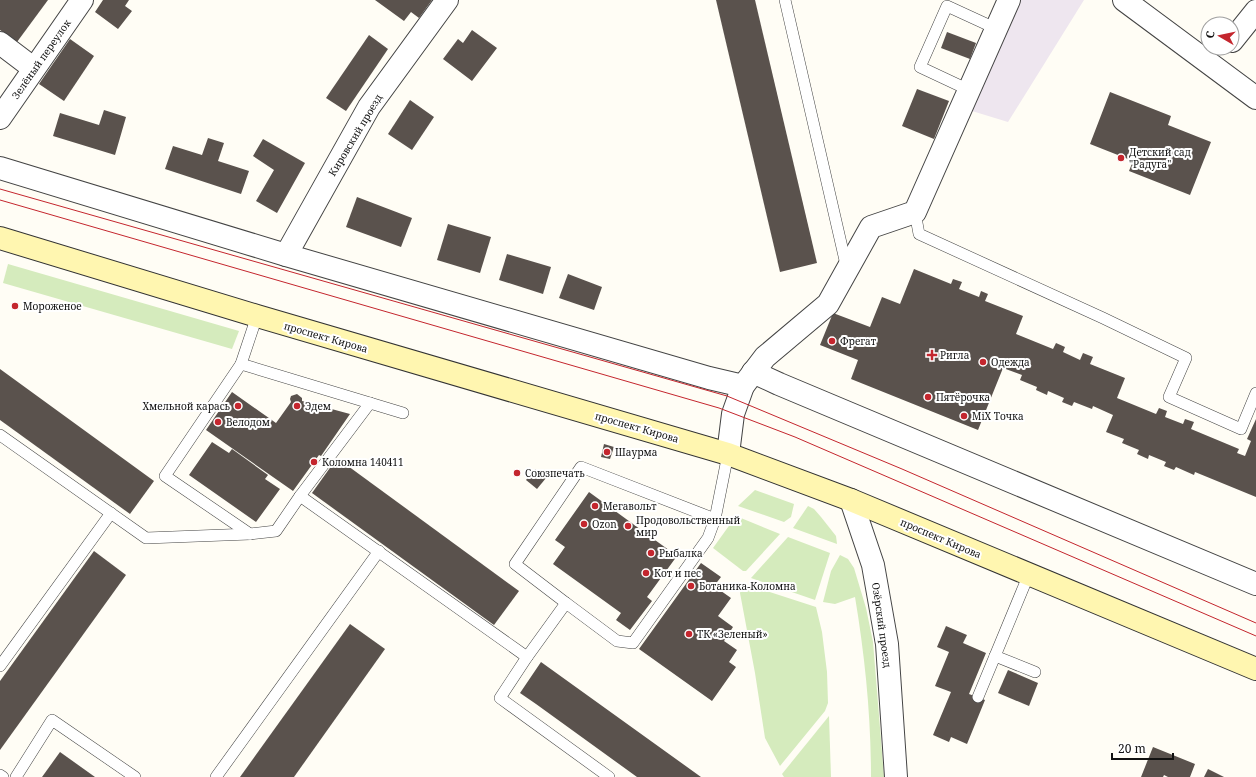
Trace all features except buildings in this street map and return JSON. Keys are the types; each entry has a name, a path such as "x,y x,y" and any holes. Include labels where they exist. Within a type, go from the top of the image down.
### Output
{"main road":[{"name":"проспект Кирова","path":"0,238 257,316 728,454 851,500 1256,669"}],"street":[{"name":"Зелёный переулок","path":"0,118 33,68 82,0"},
{"name":"Кировский проезд","path":"286,255 369,107 447,0"},
{"path":"728,454 734,414 748,379 766,357 828,304 871,227 915,212 1009,0"},
{"path":"1124,0 1256,98"},
{"path":"1240,31 1256,11"},
{"path":"0,43 33,68"},
{"path":"1213,66 1221,56"},
{"path":"0,168 286,255 709,378 748,379 779,384 1256,584"},
{"name":"Озёрский проезд","path":"851,500 873,565 887,644 896,777"}],"lane":[{"path":"785,0 847,270"},
{"path":"969,90 920,67 947,6 997,29"},
{"path":"915,212 919,234 1103,318 1186,358 1169,397 1240,428 1256,393"},
{"path":"250,534 165,476 241,364 257,316"},
{"path":"241,364 403,413"},
{"path":"0,435 146,538 250,534 276,531 300,496 370,403"},
{"path":"715,519 581,467 514,564 617,641 632,643 708,538 715,519 728,454"},
{"path":"300,496 527,657"},
{"path":"0,666 111,514"},
{"path":"216,777 379,551"},
{"path":"978,697 1029,574"},
{"path":"566,603 527,657 500,698 609,777"},
{"path":"995,656 1035,672"},
{"path":"16,777 52,720 135,777"}],"shaded area":[{"path":"1016,0 1084,0 1008,122 972,111"}],"green space":[{"path":"8,264 239,331 232,349 3,283"},
{"path":"755,490 794,504 791,517 784,522 738,506"},
{"path":"808,506 814,509 836,536 837,544 793,528"},
{"path":"736,516 780,534 746,571 743,571 713,548"},
{"path":"788,537 830,553 815,600 751,578"},
{"path":"840,555 848,559 854,568 866,608 873,642 884,777 871,777 867,687 855,597 835,604 823,602 831,571"},
{"path":"745,584 816,607 822,632 827,672 828,703 825,711 780,766 765,738 740,593 742,586"},
{"path":"829,716 831,777 784,777 782,774"}],"tram line":[{"path":"0,189 727,396 902,469 1256,623"},
{"path":"0,200 719,408 795,437 1256,636"}],"place":[{"name":"Детский сад \"Радуга\"","path":"1121,158"},
{"name":"Мороженое","path":"15,306"},
{"name":"Фрегат","path":"832,341"},
{"name":"Ригла","path":"932,355"},
{"name":"Одежда","path":"983,362"},
{"name":"Пятёрочка","path":"928,397"},
{"name":"Хмельной карась","path":"238,406"},
{"name":"Эдем","path":"297,406"},
{"name":"MiX Точка","path":"964,416"},
{"name":"Велодом","path":"218,422"},
{"name":"Шаурма","path":"607,452"},
{"name":"Коломна 140411","path":"314,462"},
{"name":"Союзпечать","path":"517,473"},
{"name":"Мегавольт","path":"595,506"},
{"name":"Ozon","path":"584,524"},
{"name":"Продовольственный мир","path":"628,526"},
{"name":"Рыбалка","path":"651,553"},
{"name":"Кот и пес","path":"646,573"},
{"name":"Ботаника-Коломна","path":"691,586"},
{"name":"ТК «Зеленый»","path":"689,634"}]}
